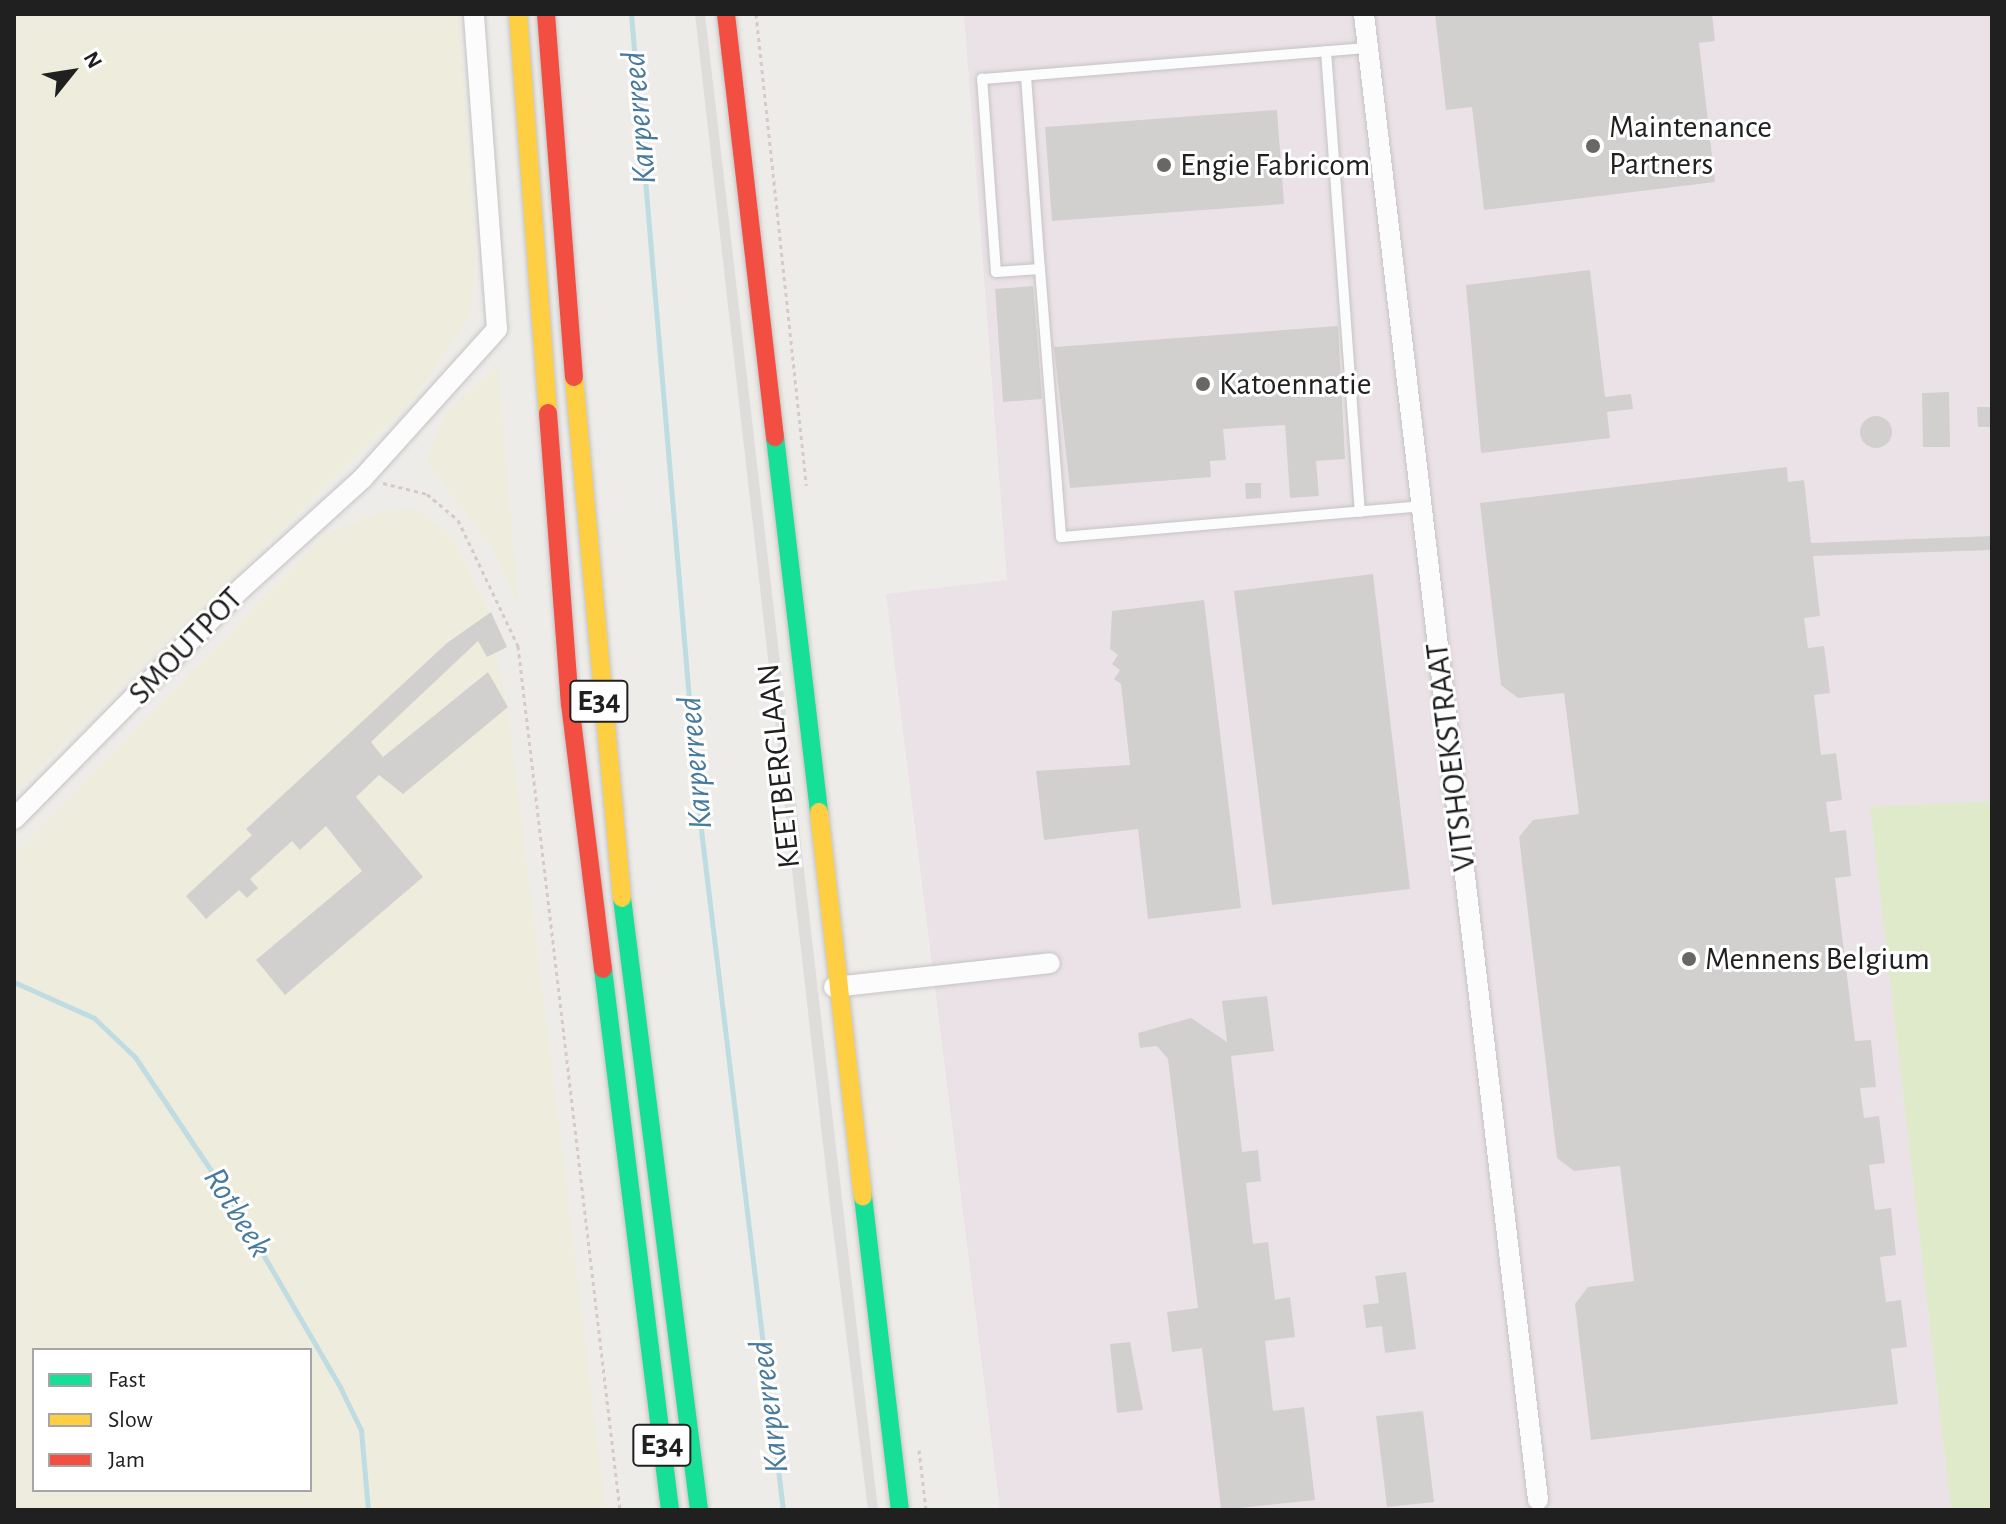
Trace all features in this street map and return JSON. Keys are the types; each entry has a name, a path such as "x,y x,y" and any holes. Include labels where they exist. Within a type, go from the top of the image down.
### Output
{"main road":[{"name":"E34","path":"518,14 570,704 670,1510"},
{"name":"E34","path":"546,14 599,706 699,1510"},
{"name":"KEETBERGLAAN","path":"711,14 884,1510"},
{"name":"KEETBERGLAAN","path":"726,14 834,987 900,1510"}],"street":[{"name":"SMOUTPOT","path":"14,819 243,587 363,478 480,351 501,314 491,272 474,14"},
{"name":"VITSHOEKSTRAAT","path":"1364,14 1538,1500"},
{"path":"834,987 1050,963"}],"lane":[{"path":"1040,269 996,272 982,79 1368,48"},
{"path":"1326,51 1360,512"},
{"path":"1026,76 1061,537 1422,506"}],"path":[{"path":"363,478 427,494 458,520 518,646 620,1510"}],"shaded area":[{"path":"14,14 459,14 476,264 470,316 413,399 14,793"},
{"path":"695,14 705,14 878,1510 868,1510 829,1197"},
{"path":"964,14 1992,14 1992,801 1870,807 1951,1510 1000,1510 886,594 1007,580"},
{"path":"498,365 519,608 493,549 426,461 445,414"},
{"path":"417,509 453,537 507,647 496,654 508,707 606,1510 14,1510 14,855 325,535 382,511"}],"green space":[{"path":"1992,801 1992,1510 1951,1510 1870,807"}],"building":[{"name":"Maintenance Partners","path":"1435,14 1712,14 1715,41 1699,43 1715,182 1484,210 1472,107 1446,110"},
{"name":"Engie Fabricom","path":"1277,110 1284,204 1052,221 1045,127"},
{"path":"1590,270 1605,397 1631,394 1633,409 1607,412 1610,438 1481,453 1466,285"},
{"path":"1033,286 1042,399 1003,402 995,289"},
{"name":"Katoennatie","path":"1338,326 1345,459 1316,461 1319,496 1290,498 1285,425 1223,429 1226,460 1210,461 1211,477 1070,488 1054,347"},
{"path":"1949,392 1950,447 1923,447 1922,393"},
{"path":"1977,407 1992,407 1992,427 1978,427"},
{"path":"1876,416 1887,421 1892,432 1887,443 1876,448 1865,443 1860,432 1865,421"},
{"name":"Mennens Belgium","path":"1787,467 1788,482 1804,480 1811,543 1992,536 1992,550 1813,556 1820,616 1804,618 1808,648 1824,646 1830,693 1814,695 1821,755 1836,753 1842,800 1826,802 1830,832 1846,830 1851,876 1835,878 1855,1041 1871,1040 1876,1087 1860,1088 1864,1118 1879,1116 1885,1163 1869,1165 1875,1210 1891,1208 1896,1255 1880,1257 1886,1302 1901,1300 1907,1347 1891,1349 1898,1404 1591,1440 1575,1304 1588,1287 1634,1281 1620,1166 1574,1171 1557,1158 1519,837 1533,820 1579,814 1564,693 1518,698 1501,685 1480,503"},
{"path":"1245,483 1261,483 1261,498 1246,499"},
{"path":"1373,574 1410,889 1272,905 1234,591"},
{"path":"1204,600 1241,908 1148,919 1138,829 1044,840 1036,771 1130,765 1121,684 1114,679 1120,670 1112,664 1118,655 1110,649 1112,611"},
{"path":"491,612 507,647 487,657 478,641 371,742 383,757 488,672 508,707 403,794 379,775 356,797 423,877 285,995 256,960 362,871 326,826 300,850 292,841 250,879 258,888 247,898 239,890 206,919 186,896 252,835 246,829 447,643"},
{"path":"1267,996 1274,1051 1231,1056 1242,1152 1258,1150 1261,1181 1246,1183 1253,1244 1268,1242 1275,1300 1290,1297 1295,1337 1265,1341 1273,1411 1304,1407 1315,1500 1221,1510 1202,1348 1172,1352 1167,1312 1198,1308 1168,1059 1157,1046 1140,1048 1138,1033 1191,1018 1227,1042 1222,1001"},
{"path":"1406,1272 1416,1349 1385,1353 1382,1326 1366,1328 1363,1305 1379,1303 1375,1276"},
{"path":"1130,1342 1143,1410 1117,1413 1110,1344"},
{"path":"1423,1411 1434,1502 1387,1507 1376,1416"}],"waterway":[{"name":"Karperreed","path":"631,14 698,805 783,1510"},
{"name":"Rotbeek","path":"14,982 94,1018 135,1057 236,1208 340,1387 361,1430 368,1510"}],"traffic: fast":[{"path":"775,437 819,812"},
{"path":"622,898 699,1510"},
{"path":"603,969 670,1510"},
{"path":"863,1196 900,1510"}],"traffic: slow":[{"path":"518,14 548,413"},
{"path":"574,377 622,898"},
{"path":"819,812 863,1196"}],"traffic: jam":[{"path":"546,14 574,377"},
{"path":"726,14 775,437"},
{"path":"548,413 570,704 603,969"}],"place":[{"name":"Maintenance Partners","path":"1593,146"},
{"name":"Engie Fabricom","path":"1164,165"},
{"name":"Katoennatie","path":"1203,384"},
{"name":"Mennens Belgium","path":"1689,959"}]}
